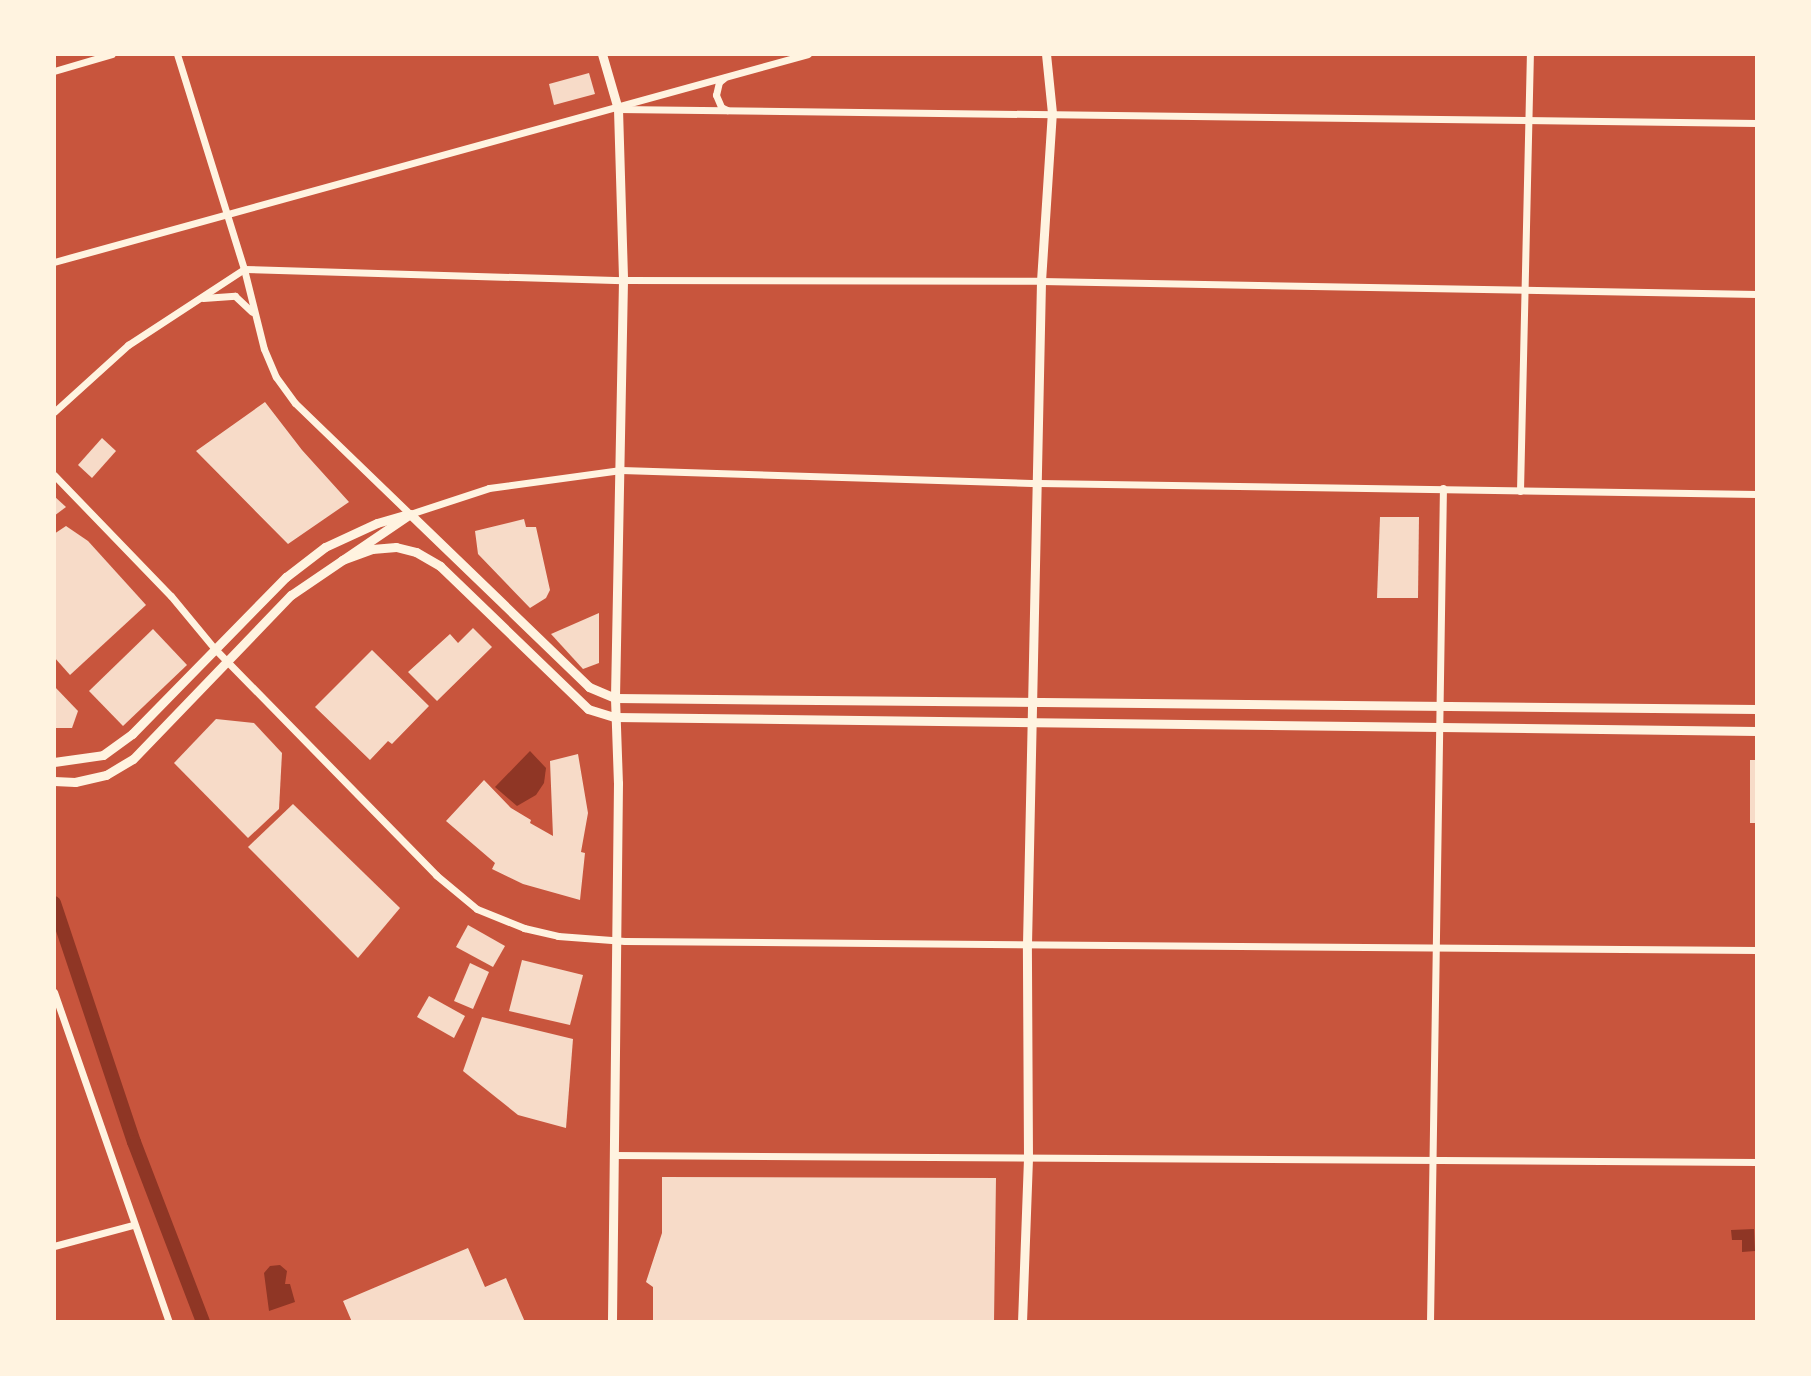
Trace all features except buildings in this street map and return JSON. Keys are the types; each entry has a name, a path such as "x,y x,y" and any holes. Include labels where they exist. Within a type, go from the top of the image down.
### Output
{"street":[{"path":"54,71 112,54"},
{"path":"177,54 276,377 295,403 589,687 615,698 1757,709"},
{"path":"602,54 618,109 623,280 615,698 618,783 612,1322"},
{"path":"54,262 618,109 808,54"},
{"path":"1022,1322 1028,1158 1027,944 1041,281 1052,113 1046,54"},
{"path":"1520,491 1530,54"},
{"path":"729,75 719,82 716,95 721,107 732,112"},
{"path":"618,109 1757,123"},
{"path":"54,412 128,345 244,269 623,280 1041,281 1526,287 1757,294"},
{"path":"191,302 209,296 235,296 254,313"},
{"path":"54,762 103,755 132,734 286,577 325,547 377,523 489,488 621,470 1039,483 1757,494"},
{"path":"54,475 171,596 214,648 436,875 477,909 524,928 558,936 614,940 1757,950"},
{"path":"1430,1322 1443,488"},
{"path":"54,781 75,782 106,775 133,759 225,659 291,595 410,514"},
{"path":"342,560 372,549 396,547 416,552 440,566 588,709 615,717 1757,731"},
{"path":"791,700 791,720"},
{"path":"808,700 809,720"},
{"path":"1628,730 1629,708"},
{"path":"54,992 169,1322"},
{"path":"613,1155 1757,1162"},
{"path":"54,1246 133,1225"}],"shaded area":[{"path":"530,751 546,768 544,783 536,795 517,806 495,787"},
{"path":"1754,1229 1755,1251 1742,1252 1742,1240 1732,1240 1731,1230"},
{"path":"280,1265 287,1271 285,1284 290,1284 295,1302 269,1311 264,1273 270,1266"}],"waterway":[{"path":"54,903 134,1142 203,1322"}]}
